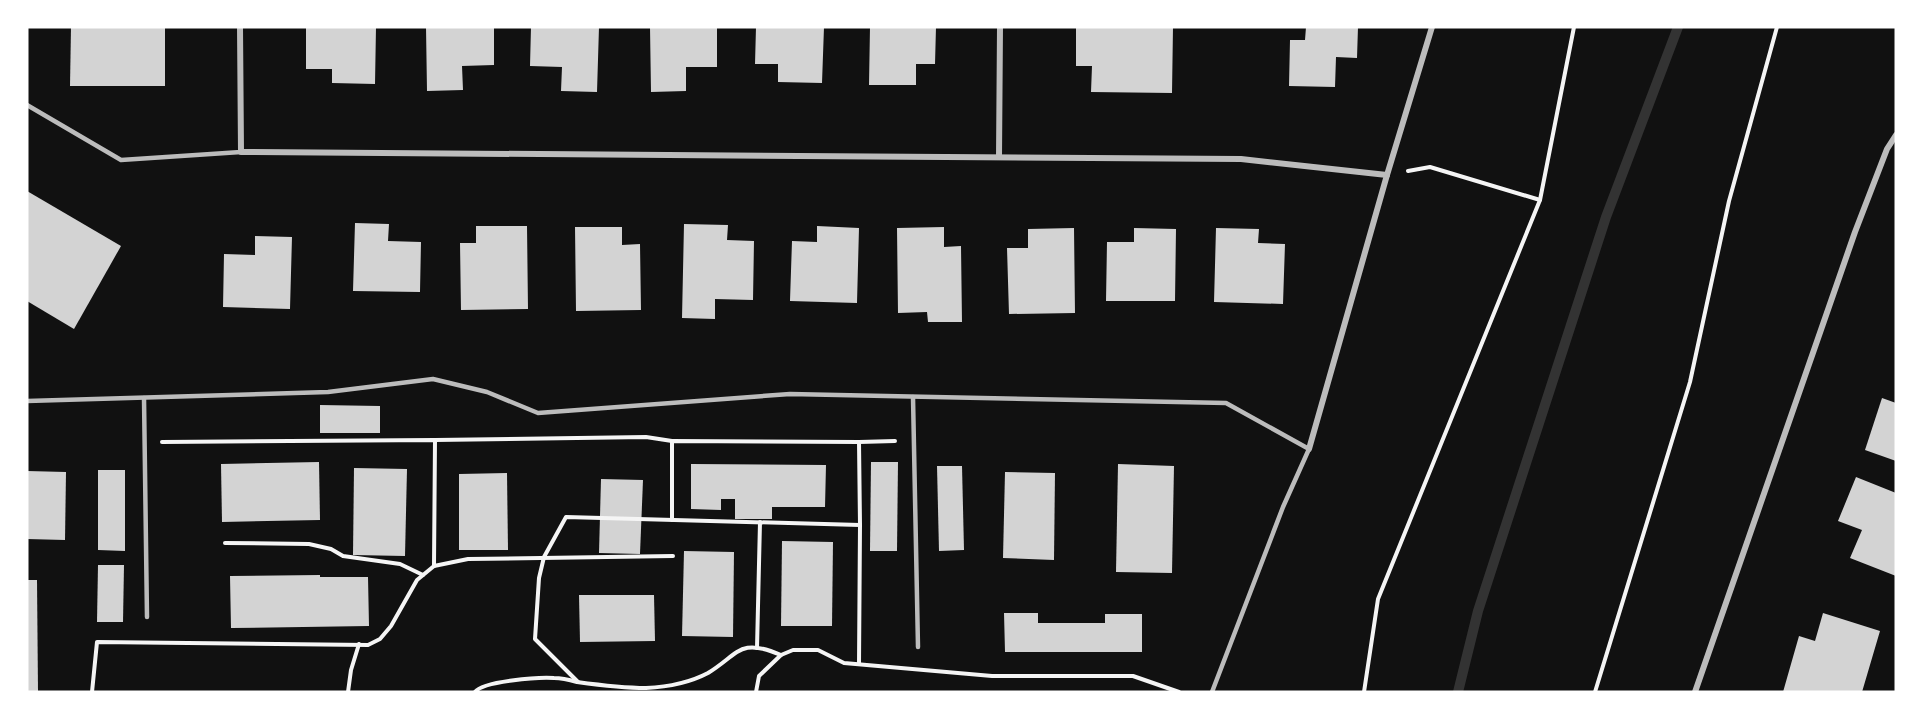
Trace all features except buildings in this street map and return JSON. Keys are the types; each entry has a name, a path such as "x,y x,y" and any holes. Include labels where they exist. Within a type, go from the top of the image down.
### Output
{"street":[{"path":"240,27 241,152 1241,159 1387,175"},
{"path":"999,157 1000,27"},
{"path":"1309,449 1432,27"},
{"path":"1695,692 1855,232 1887,149 1896,135"}],"lane":[{"path":"27,105 121,160 241,152"},
{"path":"27,401 328,392 433,379 487,392 538,413 790,394 1226,403 1309,449 1282,507 1212,692"},
{"path":"913,397 918,647"},
{"path":"144,398 147,617"}],"path":[{"path":"1364,692 1378,599 1540,200 1574,27"},
{"path":"1595,692 1690,382 1729,201 1777,27"},
{"path":"1387,175 1430,166 1540,200"},
{"path":"145,442 646,437 672,441 914,441"},
{"path":"434,566 435,440"},
{"path":"672,441 672,520"},
{"path":"859,442 860,664"},
{"path":"578,682 535,639 539,578 544,557 566,517 860,525"},
{"path":"758,648 760,522"},
{"path":"225,543 309,544 331,549 343,556 400,564 423,575"},
{"path":"92,692 97,642 368,645 380,639 391,627 417,580 434,566 468,559 673,556"},
{"path":"348,692 351,670 359,644"},
{"path":"475,692 477,688 494,682 555,678 645,688 682,684 708,673 731,654 749,646 767,648 781,654"},
{"path":"756,692 759,676 781,654 793,650 818,650 844,663 992,676 1133,676 1179,692"}],"waterway":[{"path":"1458,692 1478,611 1606,217 1678,27"}]}
